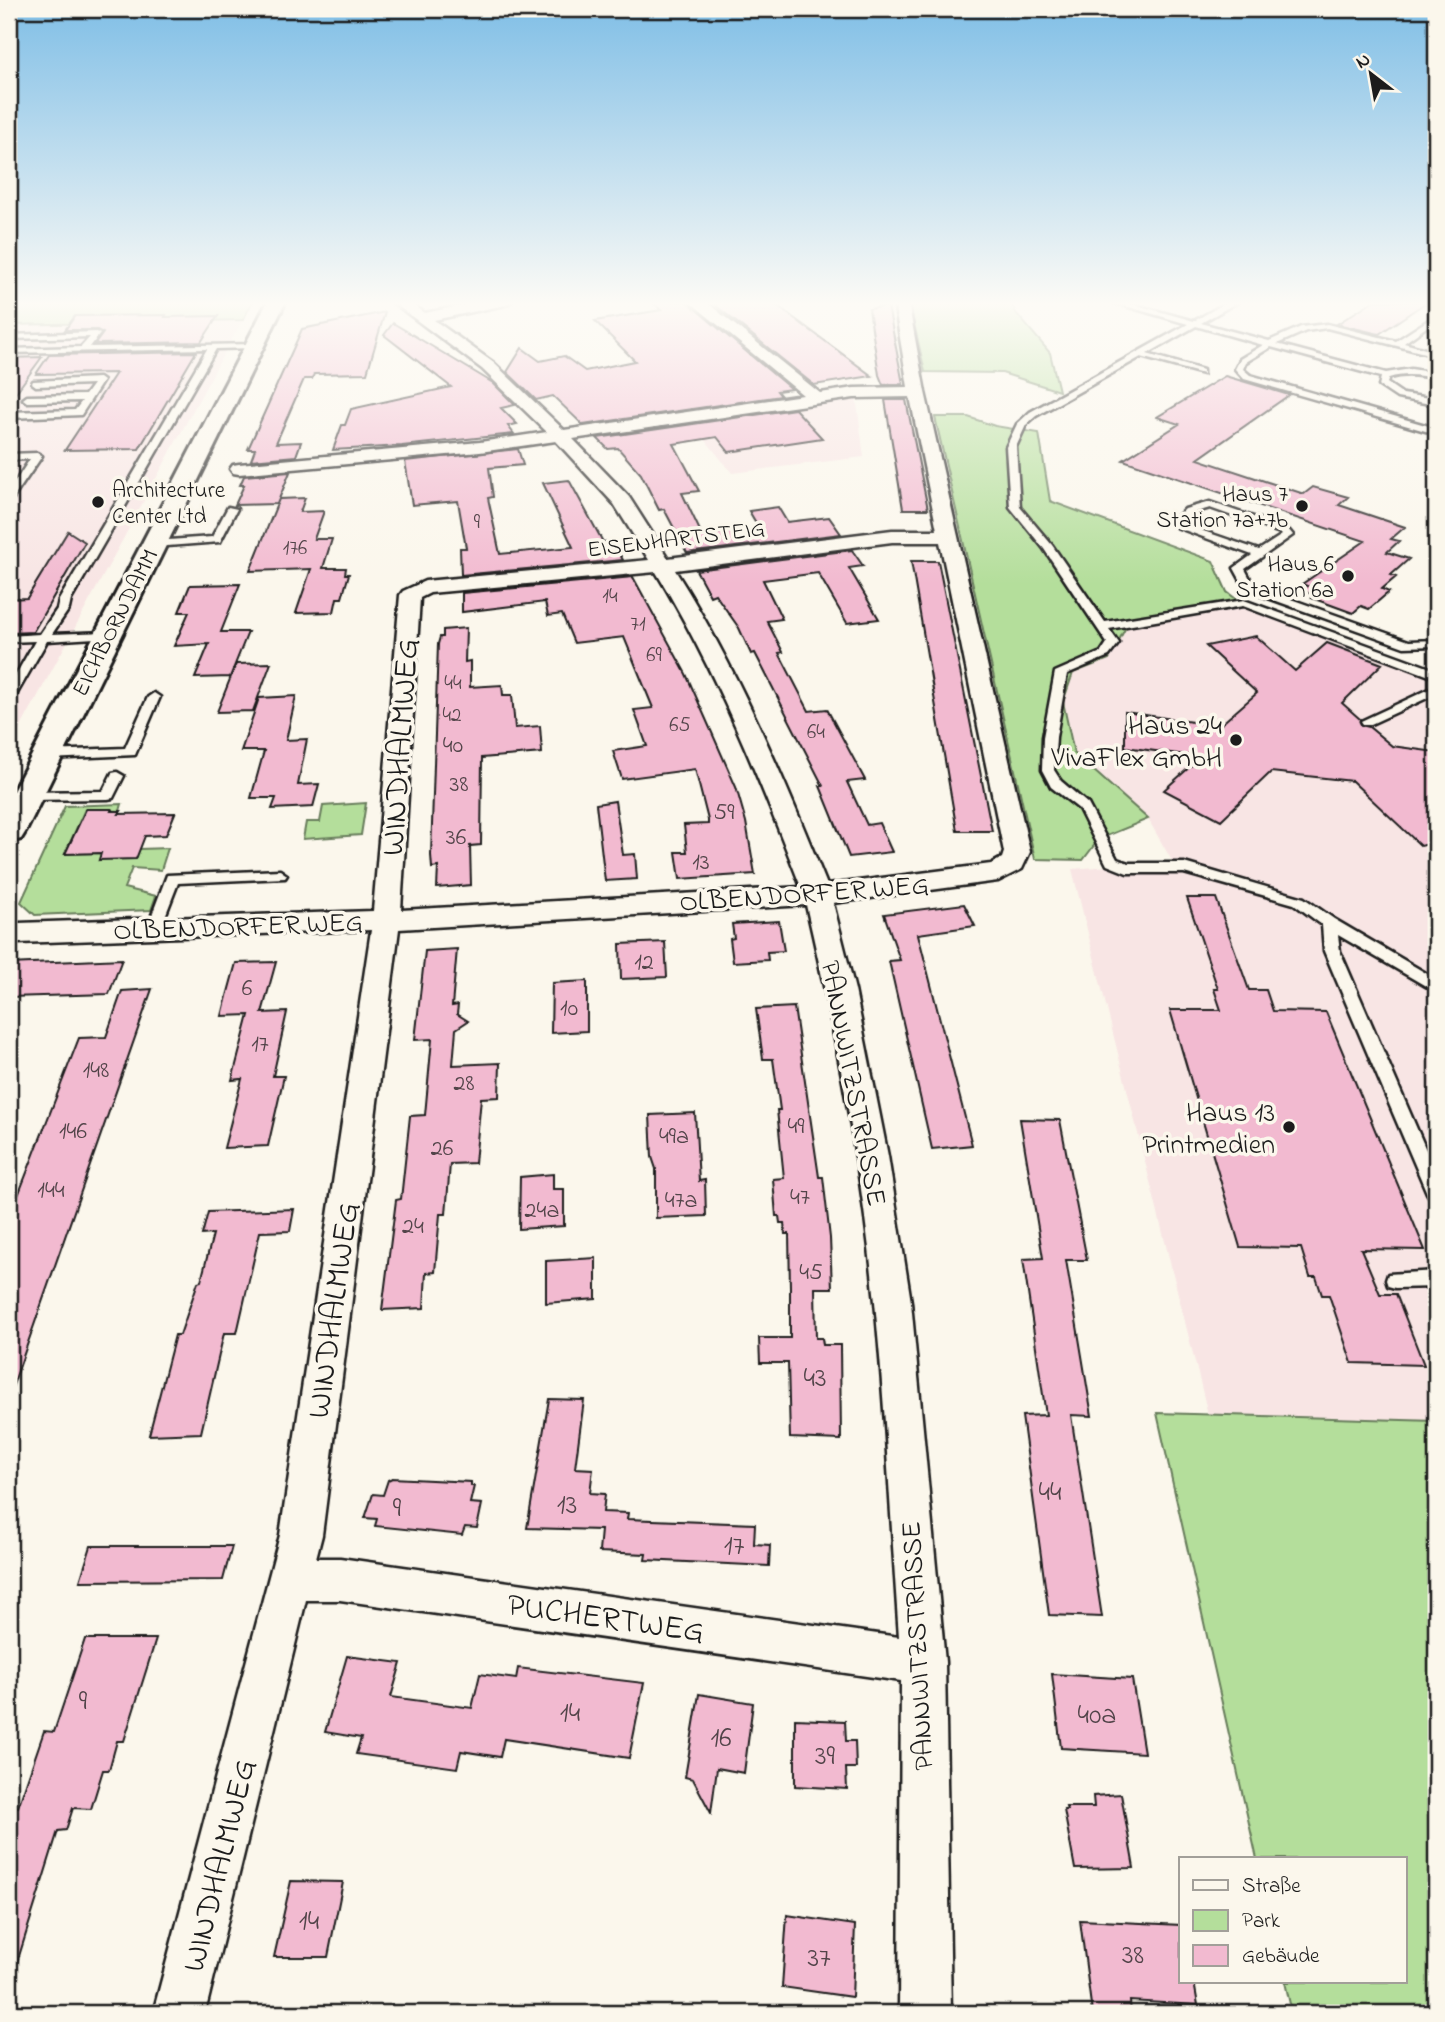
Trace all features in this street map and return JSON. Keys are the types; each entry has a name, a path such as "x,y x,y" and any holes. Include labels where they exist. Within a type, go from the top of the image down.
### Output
{"main road":[{"name":"EICHBORNDAMM","path":"9,831 230,395"}],"street":[{"name":"PANNWITZSTRASSE","path":"519,395 622,501 699,625 741,709 788,817 817,894 872,1156 891,1289 923,1661 925,2013"},
{"path":"813,395 816,398"},
{"path":"239,469 392,457 561,436 836,395"},
{"name":"OLBENDORFER WEG","path":"18,933 386,920 847,893 998,872 1013,863 1017,852 919,395"},
{"name":"EISENHARTSTEIG","path":"410,594 425,587 663,565 892,536 949,536"},
{"name":"WINDHALMWEG","path":"179,2013 301,1535 386,920 410,594"},
{"name":"PUCHERTWEG","path":"289,1579 340,1579 923,1661"}],"lane":[{"path":"9,415 78,413 90,395"},
{"path":"9,697 185,395"},
{"path":"1066,395 1033,414 1022,424 1011,447 1015,507 1048,547 1113,643 1105,654 1061,672 1047,769 1060,788 1077,799 1087,812 1112,862 1127,868 1184,868 1299,901 1329,923 1436,986"},
{"path":"1339,395 1387,405 1436,402"},
{"path":"1386,395 1387,405"},
{"path":"27,399 88,398"},
{"path":"1387,405 1436,431"},
{"path":"9,457 37,456 9,498"},
{"path":"1260,554 1181,527 1181,518 1189,511 1210,505 1284,531 1288,535 1260,554 1239,568 1250,588 1408,645 1436,643"},
{"path":"154,544 216,540 232,509"},
{"path":"1104,626 1244,603 1436,674"},
{"path":"9,639 107,635"},
{"path":"1367,722 1436,690"},
{"path":"48,754 130,752 154,696"},
{"path":"26,796 108,795 117,776"},
{"path":"154,928 172,878 280,875"},
{"path":"1329,923 1332,951 1436,1193"},
{"path":"1395,1280 1436,1279"}],"shaded area":[{"path":"9,395 201,395 9,749"},
{"path":"856,396 864,457 732,473 690,421"},
{"path":"1244,605 1436,678 1436,1421 1208,1414 1072,869 1172,861 1148,819 1074,753 1063,702 1073,673 1109,659 1125,627"}],"green space":[{"path":"935,417 968,417 995,426 1039,433 1050,501 1213,561 1227,592 1244,605 1126,627 1109,659 1073,673 1063,702 1074,753 1148,819 1099,839 1083,860 1035,859"},
{"path":"366,803 361,835 303,839 306,822 320,822 323,806"},
{"path":"122,804 120,811 85,809 65,854 102,853 99,860 139,849 168,848 161,870 132,868 124,888 156,896 151,910 35,915 21,902 65,806"},
{"path":"1157,1413 1436,1421 1436,2013 1292,2013 1285,1983 1406,1983 1406,1857 1257,1857"}],"building":[{"path":"101,395 171,395 139,449 65,450"},
{"path":"272,395 297,395 276,443 301,442 296,456 251,460 255,449 248,449"},
{"path":"413,395 505,395 515,405 501,408 517,424 508,426 514,434 333,450 351,409"},
{"path":"531,395 781,396 583,425 553,396 536,400"},
{"path":"1193,395 1288,395 1198,459 1304,494 1313,487 1348,497 1339,505 1405,527 1391,539 1399,541 1387,552 1409,559 1391,575 1396,577 1382,589 1389,592 1369,609 1361,606 1353,613 1312,598 1315,595 1303,591 1307,586 1302,584 1365,541 1123,460 1179,424 1157,417"},
{"path":"885,400 906,400 928,509 903,509"},
{"path":"795,409 822,438 729,452 717,437 674,444 699,491 682,493 702,535 759,528 749,511 778,507 787,522 829,517 841,534 687,553 664,509 659,510 641,474 618,448 608,449 597,438"},
{"path":"518,449 523,465 489,468 493,497 488,498 500,554 573,547 543,483 569,480 603,542 612,541 623,560 461,575 460,548 466,548 458,501 412,505 405,461"},
{"path":"290,472 277,504 235,505 244,485 240,485 244,476"},
{"path":"305,498 300,512 324,511 314,539 332,539 323,568 346,568 345,574 349,574 342,598 337,598 334,612 296,613 311,569 250,571 279,499"},
{"path":"68,531 85,542 33,632 9,633 9,599 27,598"},
{"path":"852,550 863,566 849,568 879,619 847,623 818,573 763,580 782,619 767,621 783,652 779,653 809,711 827,709 865,780 847,782 867,825 879,823 892,852 849,857 820,786 823,786 755,653 751,654 739,628 715,594 710,596 696,570"},
{"path":"911,561 938,561 992,831 957,831"},
{"path":"633,577 686,674 736,787 746,822 755,874 680,879 676,852 687,852 684,825 708,824 695,769 622,779 613,751 647,746 634,710 653,708 624,637 574,643 562,614 548,616 545,602 462,612 462,593"},
{"path":"240,584 221,632 248,632 230,677 195,678 209,644 174,646 189,612 179,612 190,585"},
{"path":"466,628 465,662 470,661 470,687 502,685 503,695 512,695 515,728 540,726 542,753 482,758 481,845 470,846 471,885 437,888 438,867 432,868 431,855 438,644 440,637 443,637 443,630"},
{"name":"Haus 24 VivaFlex GmbH","path":"1256,636 1295,671 1327,643 1382,664 1342,703 1360,719 1361,725 1369,727 1392,746 1436,752 1436,842 1421,846 1352,781 1271,772 1221,820 1164,790 1201,757 1125,747 1125,712 1219,726 1257,693 1206,646"},
{"path":"271,663 253,711 217,712 236,664"},
{"path":"296,696 286,740 307,739 298,785 319,784 313,807 272,809 276,798 251,798 264,751 241,751 259,698"},
{"path":"615,801 623,855 635,854 637,879 605,881 596,804"},
{"path":"86,809 112,809 111,811 121,811 119,814 175,813 166,835 145,836 136,859 99,860 101,853 65,854"},
{"name":"Haus 13 Printmedien","path":"1187,898 1216,898 1249,990 1266,990 1273,1011 1326,1012 1425,1250 1361,1249 1380,1294 1396,1294 1424,1365 1352,1363 1329,1295 1322,1295 1316,1277 1310,1277 1301,1248 1240,1247 1170,1010 1221,1010 1214,989 1218,989"},
{"path":"964,904 975,926 918,934 972,1145 932,1149 889,961 900,960 884,914"},
{"path":"779,921 784,951 767,952 768,960 733,962 730,939 734,938 732,924"},
{"path":"665,942 667,977 621,979 620,944"},
{"path":"457,949 452,1006 458,1005 457,1014 468,1021 456,1029 453,1065 500,1063 499,1097 481,1098 475,1163 450,1164 446,1214 440,1214 435,1272 426,1273 424,1308 382,1310 396,1200 401,1199 410,1116 425,1115 432,1039 415,1040 425,951"},
{"path":"122,959 109,994 9,997 9,964"},
{"path":"276,962 262,1013 287,1012 273,1076 284,1076 268,1146 224,1148 242,1079 232,1080 249,1015 222,1016 236,963"},
{"path":"587,981 587,1031 551,1033 552,983"},
{"path":"152,989 12,1388 9,1387 9,1219 79,1038 106,1037 122,991"},
{"path":"794,1007 819,1177 823,1177 830,1238 832,1288 815,1288 816,1338 822,1338 823,1345 840,1345 841,1440 790,1438 788,1363 760,1363 759,1338 790,1338 790,1288 789,1234 785,1234 784,1223 780,1223 779,1216 776,1216 773,1179 784,1178 777,1110 780,1110 773,1059 763,1059 756,1009"},
{"path":"695,1113 699,1181 705,1180 706,1216 656,1218 656,1169 652,1157 650,1115"},
{"path":"1020,1119 1060,1120 1087,1260 1066,1260 1092,1416 1071,1415 1102,1617 1049,1615 1022,1416 1046,1415 1023,1259 1043,1258"},
{"path":"553,1174 553,1189 564,1189 564,1226 519,1229 520,1177"},
{"path":"294,1209 290,1231 260,1232 237,1333 224,1333 201,1433 149,1435 175,1335 180,1335 198,1282 201,1281 213,1234 202,1235 208,1212"},
{"path":"596,1258 596,1299 546,1303 546,1261"},
{"path":"549,1399 584,1400 575,1468 593,1469 590,1493 605,1494 603,1512 628,1513 627,1519 755,1524 754,1544 770,1545 769,1566 645,1560 646,1554 599,1552 601,1530 527,1528"},
{"path":"388,1480 471,1482 471,1486 474,1486 470,1503 482,1504 477,1528 465,1527 462,1535 375,1526 377,1519 365,1518 373,1494 383,1495"},
{"path":"91,1546 232,1546 223,1580 80,1581"},
{"path":"85,1639 156,1639 124,1741 117,1741 109,1770 103,1770 91,1809 73,1808 66,1830 58,1831 14,1972 9,1971 9,1807 18,1807 44,1731 54,1732"},
{"path":"347,1656 401,1663 391,1697 472,1708 480,1674 516,1679 518,1668 644,1683 629,1758 504,1739 500,1757 461,1751 457,1768 356,1754 361,1738 325,1732"},
{"path":"1052,1674 1132,1679 1144,1753 1061,1748"},
{"path":"699,1694 753,1703 744,1773 717,1768 711,1813 693,1779 685,1777"},
{"path":"795,1719 845,1721 846,1741 855,1741 856,1768 846,1768 847,1789 795,1786"},
{"path":"1121,1794 1134,1868 1075,1869 1064,1810 1067,1810 1066,1807 1094,1807 1093,1796"},
{"path":"291,1881 343,1882 328,1957 274,1957"},
{"path":"787,1915 855,1925 852,1997 782,1987"},
{"path":"1080,1920 1179,1925 1179,1983 1194,1983 1198,2005 1130,2001 1131,2013 1092,2013"}],"place":[{"name":"Architecture Center Ltd","path":"98,502"},
{"name":"Haus 7 Station 7a+7b","path":"1302,506"},
{"name":"Haus 6 Station 6a","path":"1348,576"},
{"name":"Haus 24 VivaFlex GmbH","path":"1236,740"},
{"name":"Haus 13 Printmedien","path":"1289,1127"}]}
